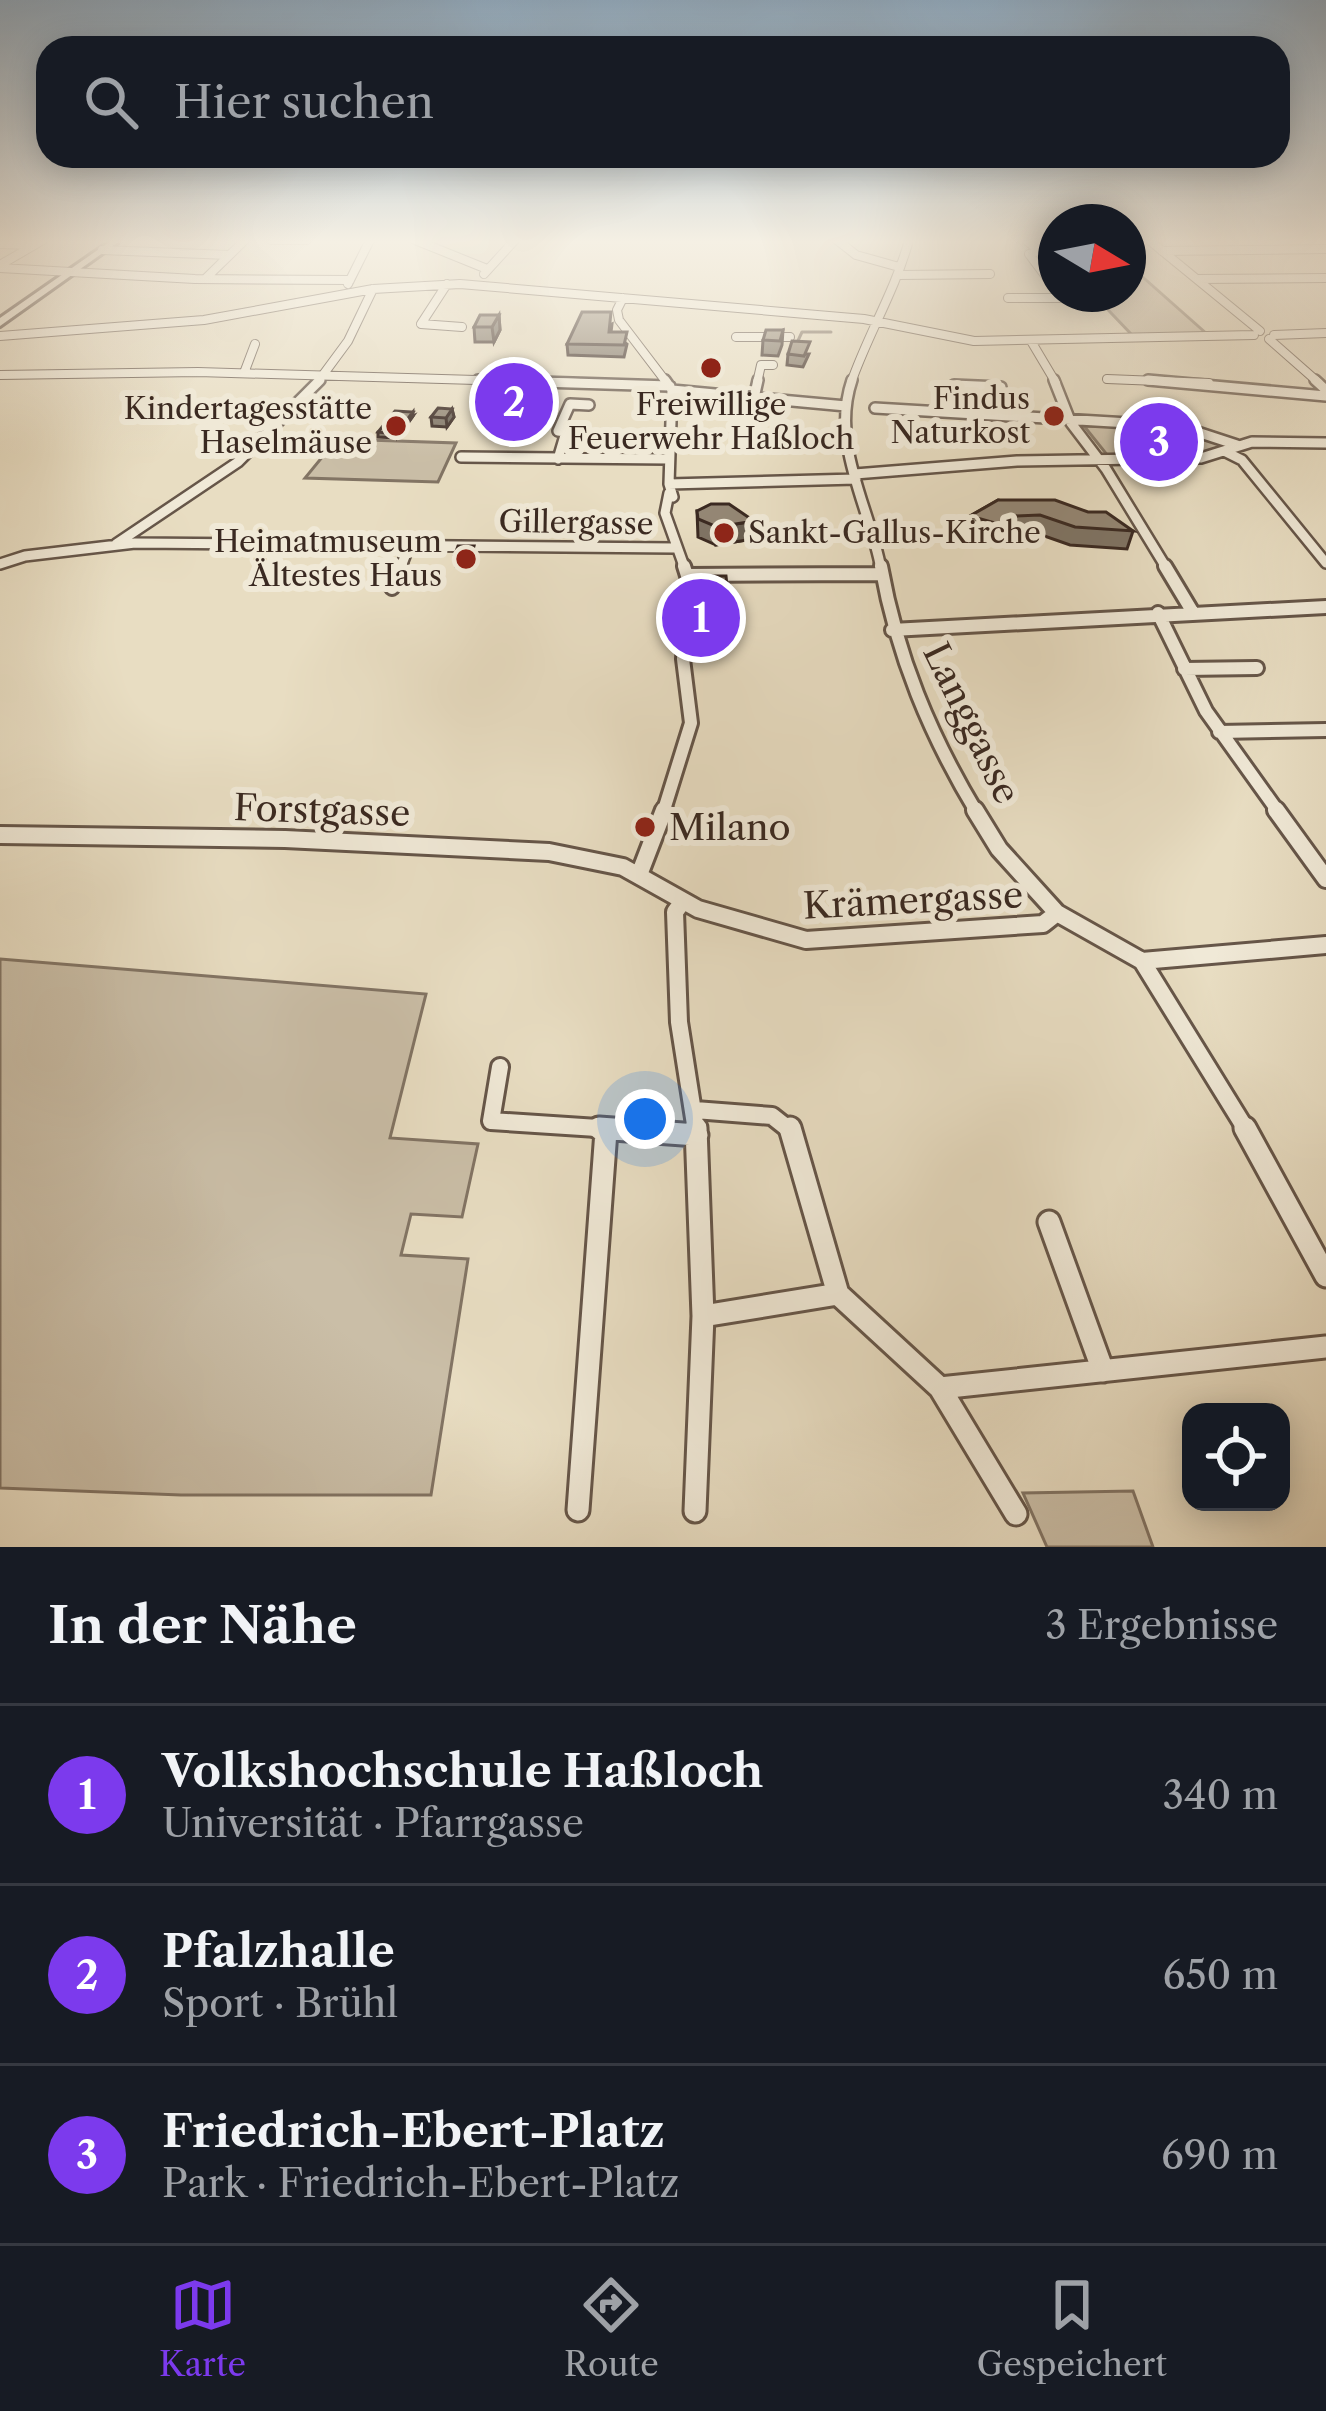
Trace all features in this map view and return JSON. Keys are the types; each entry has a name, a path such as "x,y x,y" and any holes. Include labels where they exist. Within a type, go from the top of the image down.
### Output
{"street":[{"path":"0,336 250,312"},
{"path":"116,544 244,459 322,376 364,312"},
{"path":"432,312 424,326 462,327"},
{"path":"618,312 671,388 669,489 674,514 669,518 687,575 683,659 691,723 645,869 639,874"},
{"path":"761,312 876,321 974,341 1326,333"},
{"name":"Langgasse","path":"880,312 846,406 846,449 875,535 892,630 943,756 999,849 1057,913 1142,961 1214,1071 1326,1276"},
{"path":"1234,312 1257,333"},
{"path":"736,338 789,338 788,315"},
{"path":"1271,337 1326,393"},
{"path":"1031,341 1071,423 1100,459 1192,611"},
{"path":"244,373 255,344"},
{"path":"754,398 761,364 773,365"},
{"path":"0,375 244,373 671,388 846,406"},
{"path":"1107,379 1200,382 1278,394 1326,393"},
{"path":"954,385 1000,387"},
{"path":"978,386 987,415"},
{"path":"558,459 566,432 558,431 570,404 590,405"},
{"path":"875,408 1179,426 1237,445 1326,443"},
{"path":"669,489 931,471 1017,460 1202,458 1237,445"},
{"path":"1224,451 1242,460 1326,563"},
{"path":"460,457 670,460"},
{"name":"Gillergasse","path":"25,556 116,544 675,548"},
{"path":"392,588 409,545"},
{"path":"0,550 25,556"},
{"path":"0,564 25,556"},
{"path":"687,575 881,574"},
{"path":"892,630 1326,607"},
{"path":"1158,613 1219,731 1326,879"},
{"path":"1184,669 1256,668"},
{"path":"1219,731 1326,730"},
{"name":"Forstgasse","path":"0,835 514,848 580,856 639,874"},
{"name":"Krämergasse","path":"639,874 682,902 774,934 823,940 1043,924 1057,913"},
{"path":"682,902 675,912 679,1022 697,1135 703,1316 695,1510"},
{"path":"1142,961 1326,945"},
{"path":"500,1067 490,1121 697,1135"},
{"path":"695,1111 772,1116 790,1127 838,1294 940,1388 1016,1514"},
{"path":"578,1510 607,1131"},
{"path":"1049,1222 1103,1370"},
{"path":"703,1316 838,1294"},
{"path":"940,1388 1326,1347"}],"shaded area":[{"path":"1110,312 1182,312 1207,334 1133,336"},
{"path":"1084,426 1176,428 1228,445 1196,456 1108,456"},
{"path":"337,439 456,443 438,482 305,478"},
{"path":"0,959 426,994 390,1138 478,1144 462,1217 411,1214 401,1255 468,1259 431,1495 181,1495 0,1488"},
{"path":"1133,1491 1153,1547 1047,1547 1023,1493"}],"building":[{"path":"582,312 611,312 609,332 627,332 624,345 567,344"},
{"path":"480,315 499,315 492,327 474,327"},
{"path":"766,330 783,330 780,341 763,340"},
{"path":"792,341 810,342 804,356 788,354"},
{"path":"497,374 540,375 525,405 480,403"},
{"path":"438,408 452,409 446,418 431,417"},
{"name":"Kindertagesstätte Haselmäuse","path":"395,411 413,412 396,434 378,432"},
{"path":"998,500 1055,500 1088,512 1106,512 1133,531 1075,527 1040,515 1013,516 1002,525 970,516"},
{"path":"711,504 729,504 754,521 717,527 698,519 697,511"},
{"path":"458,546 474,546 471,557 454,557"},
{"path":"705,576 726,576 727,586 705,586"},
{"path":"698,602 711,603 709,615 696,615"}],"waterway":[{"path":"796,345 802,332 831,332"}],"place":[{"name":"Freiwillige Feuerwehr Haßloch","path":"711,368"},
{"name":"Pfalzhalle","path":"514,402"},
{"name":"Findus Naturkost","path":"1054,416"},
{"name":"Kindertagesstätte Haselmäuse","path":"396,426"},
{"name":"Friedrich-Ebert-Platz","path":"1159,442"},
{"name":"Sankt-Gallus-Kirche","path":"724,533"},
{"name":"Heimatmuseum Ältestes Haus","path":"466,559"},
{"name":"Volkshochschule Haßloch","path":"701,618"},
{"name":"Milano","path":"645,827"}]}
